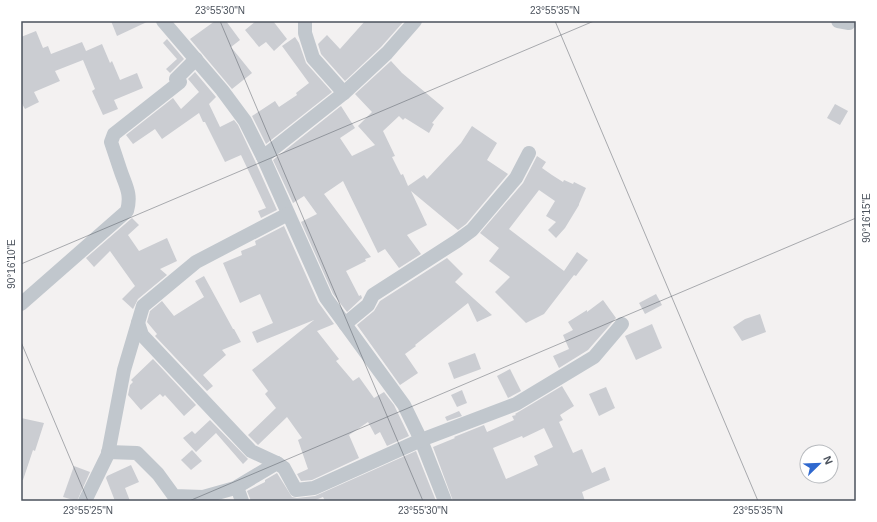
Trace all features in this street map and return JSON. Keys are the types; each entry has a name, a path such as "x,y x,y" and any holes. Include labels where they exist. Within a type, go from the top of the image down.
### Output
{"street":[{"path":"163,21 222,90 245,122 263,157 326,298 404,405 421,440 445,501"},
{"path":"305,21 304,33 313,58 344,93"},
{"path":"263,157 344,93 387,53 415,21"},
{"path":"21,304 127,211 129,190 120,170 111,142 114,134 180,82 176,79 196,59"},
{"path":"345,324 368,305 373,295 472,230 516,178 529,153"},
{"path":"85,501 108,452 124,370 143,306 196,262 288,214"},
{"path":"138,324 142,335 251,451 277,463 284,468 296,490 314,488 421,440 516,404 594,357 622,324"},
{"path":"108,452 137,453 158,474 174,496 203,497 236,487 277,463"},
{"path":"236,487 242,501"}],"building":[{"path":"111,21 149,21 117,36"},
{"path":"215,21 226,21 240,40 231,47 252,73 232,89 190,39"},
{"path":"256,21 273,21 287,39 274,51 266,42 259,47 245,30"},
{"path":"365,21 404,21 381,47 345,81 321,54 318,44 327,35 340,49"},
{"path":"36,31 43,48 48,46 51,54 82,42 86,51 102,44 110,63 112,61 120,80 137,73 143,88 114,100 118,109 103,115 92,91 95,89 83,60 55,71 60,81 34,92 39,102 25,109 21,102 21,37"},
{"path":"295,37 299,43 306,63 332,92 266,144 252,116 275,101 279,107 297,95 296,93 309,83 282,46"},
{"path":"167,39 184,59 170,73 166,69 177,59 163,43"},
{"path":"391,61 402,73 444,108 432,123 434,124 429,133 405,118 403,120 399,116 383,131 395,156 392,157 401,175 403,174 408,186 424,175 427,179 461,143 472,126 497,143 487,160 508,174 466,224 458,230 411,191 427,225 407,235 421,254 399,268 385,249 378,253 343,181 324,194 371,257 346,271 359,296 361,295 362,298 347,312 333,294 301,222 317,214 304,196 293,203 273,160 341,106 355,128 340,138 352,156 375,145 358,126 372,112 355,94"},
{"path":"195,72 216,97 209,104 220,127 234,120 238,125 277,210 261,218 258,211 266,208 241,155 225,162 199,113 162,139 155,129 133,144 126,135 173,98 181,109 199,92 188,79"},
{"path":"835,104 848,111 840,125 827,118"},
{"path":"537,156 546,162 542,168 552,175 563,182 564,180 573,184 574,182 586,188 579,205 565,228 556,238 548,230 556,222 546,216 555,201 539,190 509,229 564,271 577,252 588,260 576,276 574,275 544,314 526,323 495,292 510,277 489,261 499,248 480,233 523,183"},
{"path":"132,218 139,225 128,235 139,251 167,238 177,261 160,269 167,275 138,299 133,309 122,299 135,286 110,251 94,267 86,258"},
{"path":"284,226 318,302 334,324 317,331 339,359 336,361 353,381 359,377 374,398 384,392 394,405 409,436 387,446 380,432 375,435 368,422 349,435 359,458 312,480 301,481 297,474 308,469 298,440 302,438 287,417 258,445 248,435 276,408 265,394 268,391 252,370 314,320 257,343 252,332 273,323 260,294 240,303 223,263 242,255 241,251 256,245 255,241"},
{"path":"447,258 463,274 455,282 492,315 477,322 468,303 405,354 418,373 400,385 357,325 374,311 380,301"},
{"path":"204,276 241,342 222,350 226,355 203,375 213,386 207,391 155,336 157,334 147,322 150,311 162,301 174,316 204,297 195,281"},
{"path":"656,294 662,305 645,314 639,303"},
{"path":"603,300 616,318 588,350 559,368 553,356 569,349 563,335 573,330 568,322 587,310 587,312"},
{"path":"760,314 766,332 742,341 733,327 745,319"},
{"path":"652,324 662,348 636,360 625,336"},
{"path":"475,353 481,369 454,379 448,363"},
{"path":"153,359 196,405 184,416 165,395 163,397 160,394 141,410 128,395 130,385 133,382 131,380"},
{"path":"510,369 521,391 508,398 497,376"},
{"path":"562,386 574,406 560,415 563,420 559,422 573,453 582,449 592,473 605,467 610,480 582,492 585,501 453,501 433,447 484,425 487,432 514,420 512,416 516,415 515,414","holes":["544,428 553,447 534,456 538,465 506,479 493,448 522,436 523,438"]},
{"path":"606,387 615,408 599,416 589,394"},
{"path":"462,390 467,403 457,407 451,395"},
{"path":"459,411 462,416 447,421 445,417"},
{"path":"21,418 44,423 35,451 33,450 23,480 21,480"},
{"path":"210,420 248,459 243,464 216,433 196,452 183,438 192,431 195,434"},
{"path":"192,450 202,461 191,470 181,460"},
{"path":"416,451 436,501 325,501 323,497 313,501 251,501 247,491 265,482 265,480 277,473 292,497 297,498 315,496"},
{"path":"131,465 139,482 125,488 130,501 115,501 106,478 107,476"},
{"path":"74,466 90,472 77,501 63,497"}]}
